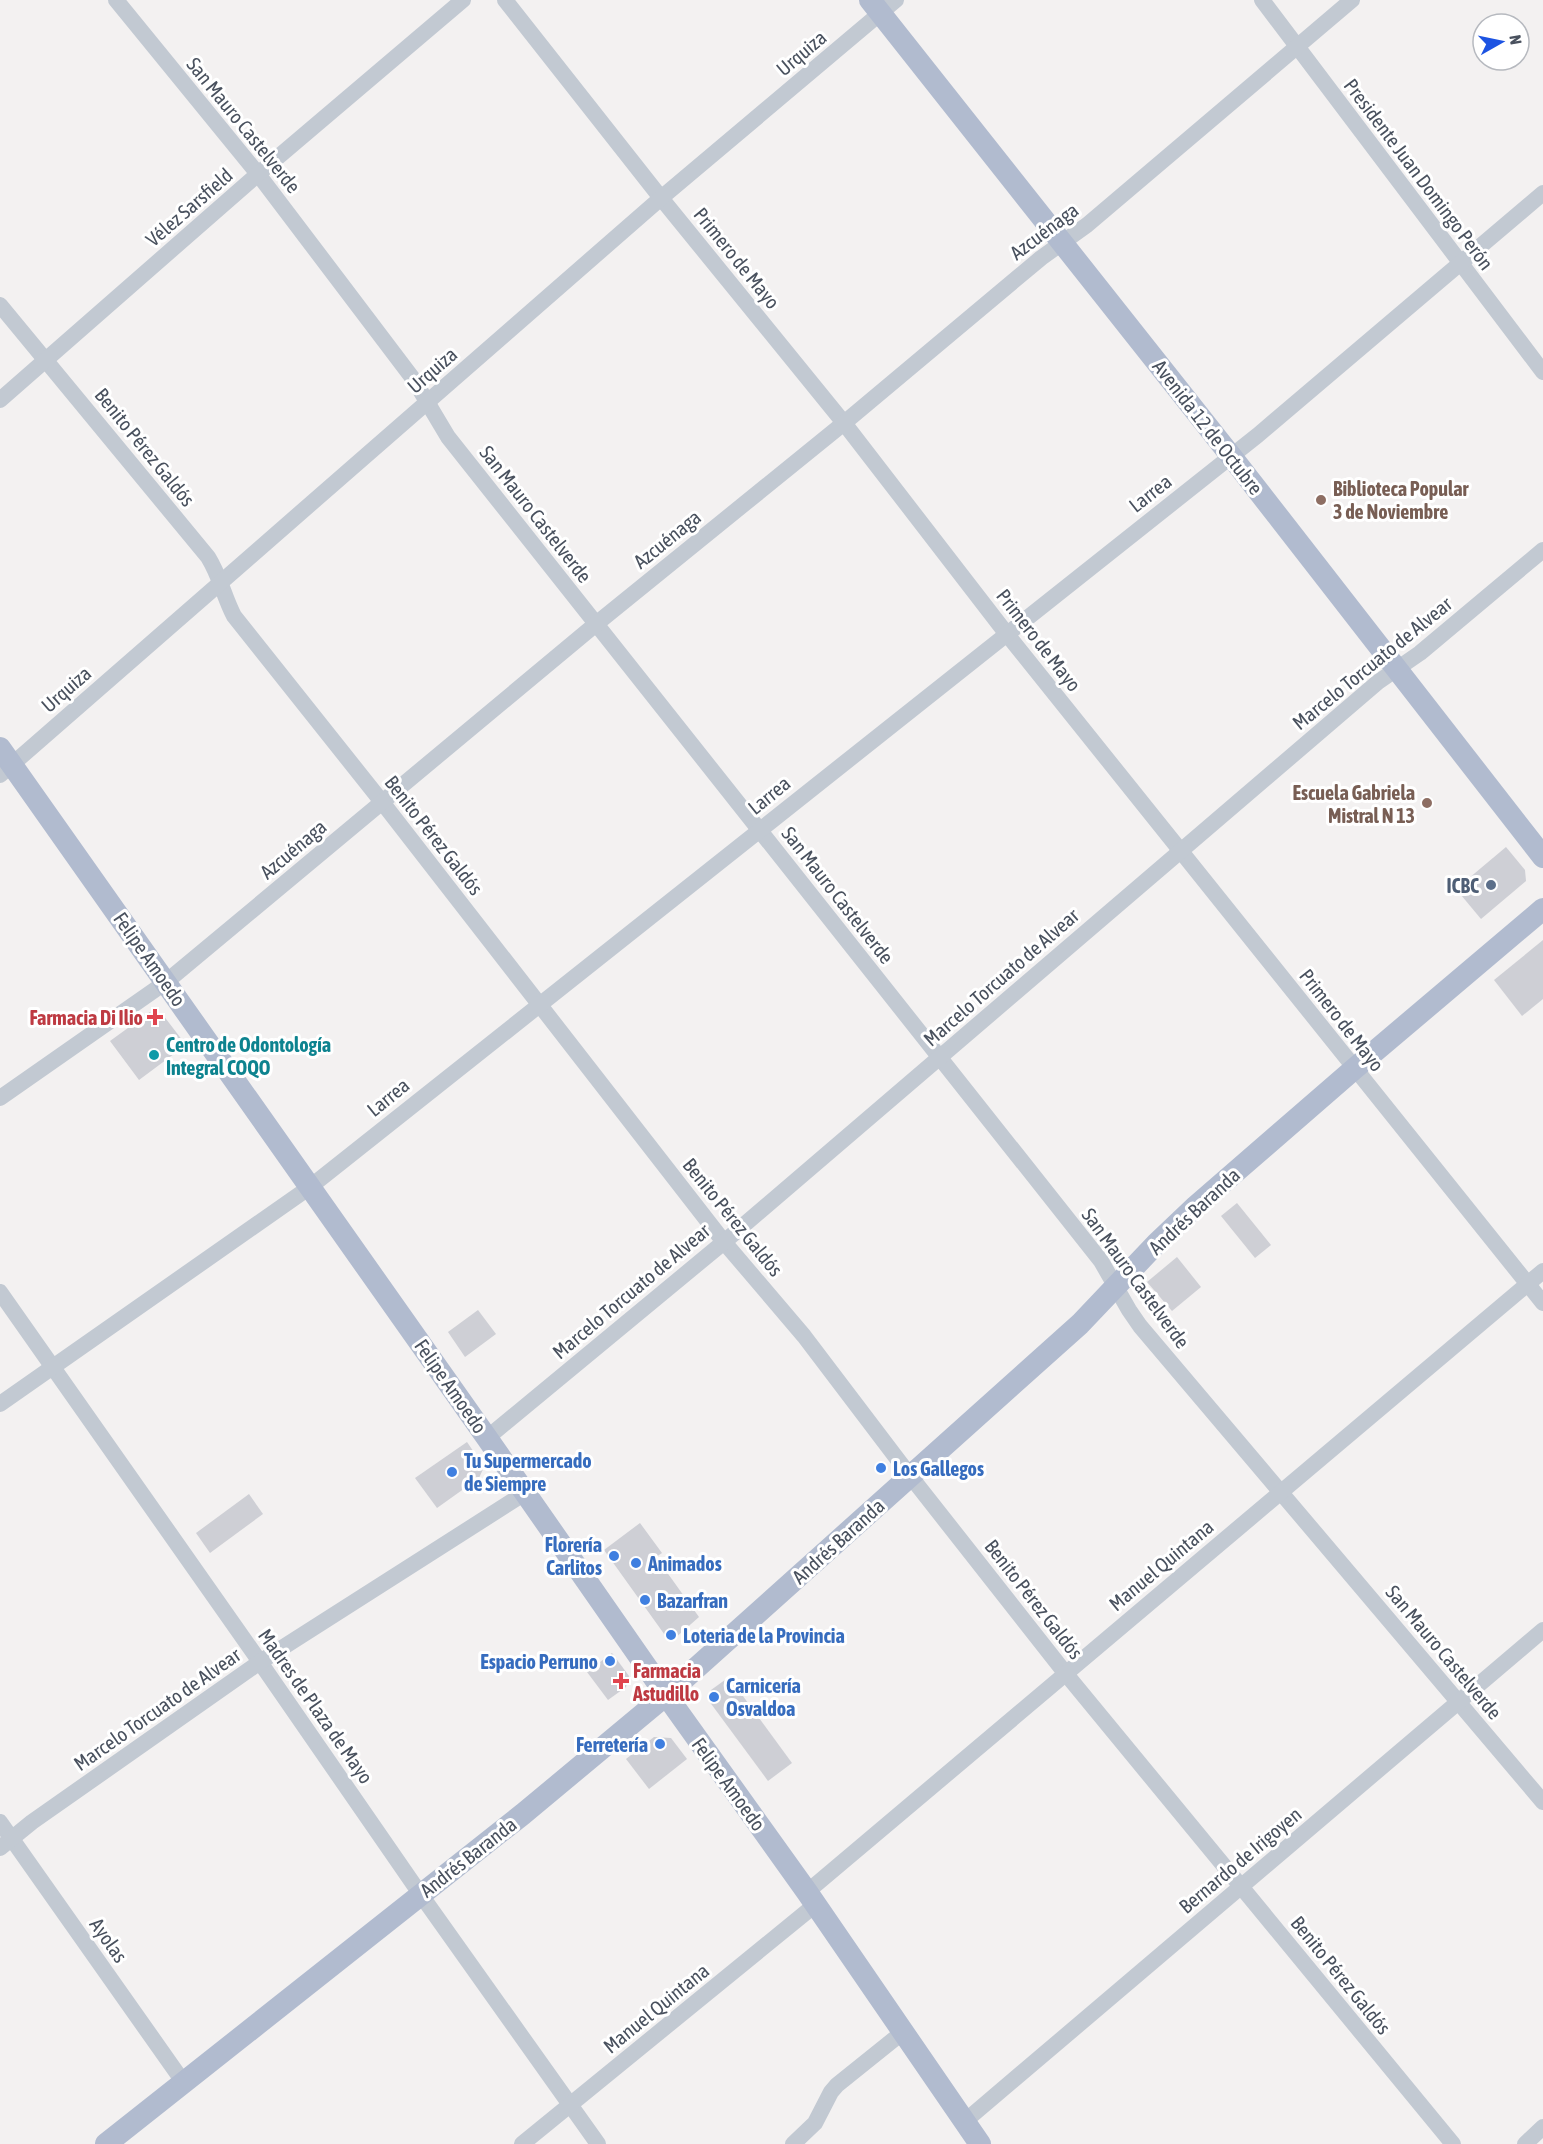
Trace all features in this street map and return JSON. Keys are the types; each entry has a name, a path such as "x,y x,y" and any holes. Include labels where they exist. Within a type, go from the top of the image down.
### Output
{"main road":[{"name":"Avenida 12 de Octubre","path":"882,4 1062,242 1543,857"},
{"name":"Felipe Amoedo","path":"4,763 166,982 811,1898 980,2144"},
{"name":"Andrés Baranda","path":"106,2144 523,1814 666,1695 1080,1324 1156,1244 1196,1206 1543,909"}],"street":[{"name":"San Mauro Castelverde","path":"116,0 258,174 414,380 448,437 1101,1261 1128,1310 1140,1326 1543,1802"},
{"name":"Vélez Sarsfield","path":"0,400 258,174 463,0"},
{"name":"Primero de Mayo","path":"506,0 661,198 844,423 1006,633 1543,1303"},
{"name":"Presidente Juan Domingo Perón","path":"1262,0 1543,372"},
{"name":"Azcuénaga","path":"0,1098 166,982 596,624 1062,242 1087,225 1352,0"},
{"name":"Urquiza","path":"4,763 220,582 882,4"},
{"name":"Larrea","path":"0,1404 310,1187 1231,456 1543,193"},
{"name":"Benito Pérez Galdós","path":"0,305 208,557 234,616 382,802 724,1242 804,1336 910,1477 1066,1674 1453,2144"},
{"name":"Marcelo Torcuato de Alvear","path":"487,1438 724,1242 1377,682 1420,653 1543,550"},
{"name":"Manuel Quintana","path":"522,2144 571,2105 811,1898 1066,1674 1543,1271"},
{"name":"Madres de Plaza de Mayo","path":"0,1292 261,1662 421,1895 598,2144"},
{"name":"Marcelo Torcuato de Alvear","path":"6,1843 261,1662 525,1493"},
{"name":"Bernardo de Irigoyen","path":"964,2122 1543,1630"},
{"name":"Ayolas","path":"0,1822 6,1843 184,2083"},
{"path":"793,2144 815,2123 837,2085 903,2032"},
{"path":"1525,2144 1543,2127"}],"building":[{"name":"ICBC","path":"1506,847 1525,870 1526,881 1481,919 1456,889"},
{"path":"1543,940 1543,999 1522,1016 1494,980"},
{"path":"157,1011 161,1016 163,1015 186,1045 139,1080 110,1041 150,1012 152,1015"},
{"path":"1237,1203 1271,1245 1255,1258 1221,1216"},
{"path":"1177,1257 1201,1287 1172,1311 1147,1282"},
{"path":"478,1310 496,1334 465,1357 448,1332"},
{"name":"Tu Supermercado de Siempre","path":"467,1442 484,1467 479,1478 437,1508 415,1478"},
{"path":"249,1494 263,1514 210,1553 196,1533"},
{"path":"640,1523 662,1553 656,1557 699,1617 674,1639 667,1638 604,1550"},
{"path":"612,1653 629,1676 626,1687 608,1700 587,1672"},
{"path":"729,1677 792,1763 768,1781 709,1701 711,1690"},
{"path":"654,1737 671,1738 687,1759 649,1789 626,1759"}],"place":[{"name":"Biblioteca Popular 3 de Noviembre","path":"1321,500"},
{"name":"Escuela Gabriela Mistral N 13","path":"1427,803"},
{"name":"ICBC","path":"1491,885"},
{"name":"Farmacia Di Ilio","path":"155,1017"},
{"name":"Centro de Odontología Integral COQO","path":"154,1055"},
{"name":"Los Gallegos","path":"881,1468"},
{"name":"Tu Supermercado de Siempre","path":"452,1472"},
{"name":"Florería Carlitos","path":"614,1556"},
{"name":"Animados","path":"636,1563"},
{"name":"Bazarfran","path":"645,1600"},
{"name":"Loteria de la Provincia","path":"671,1635"},
{"name":"Espacio Perruno","path":"610,1661"},
{"name":"Farmacia Astudillo","path":"621,1681"},
{"name":"Carnicería Osvaldoa","path":"714,1697"},
{"name":"Ferretería","path":"660,1744"}]}
